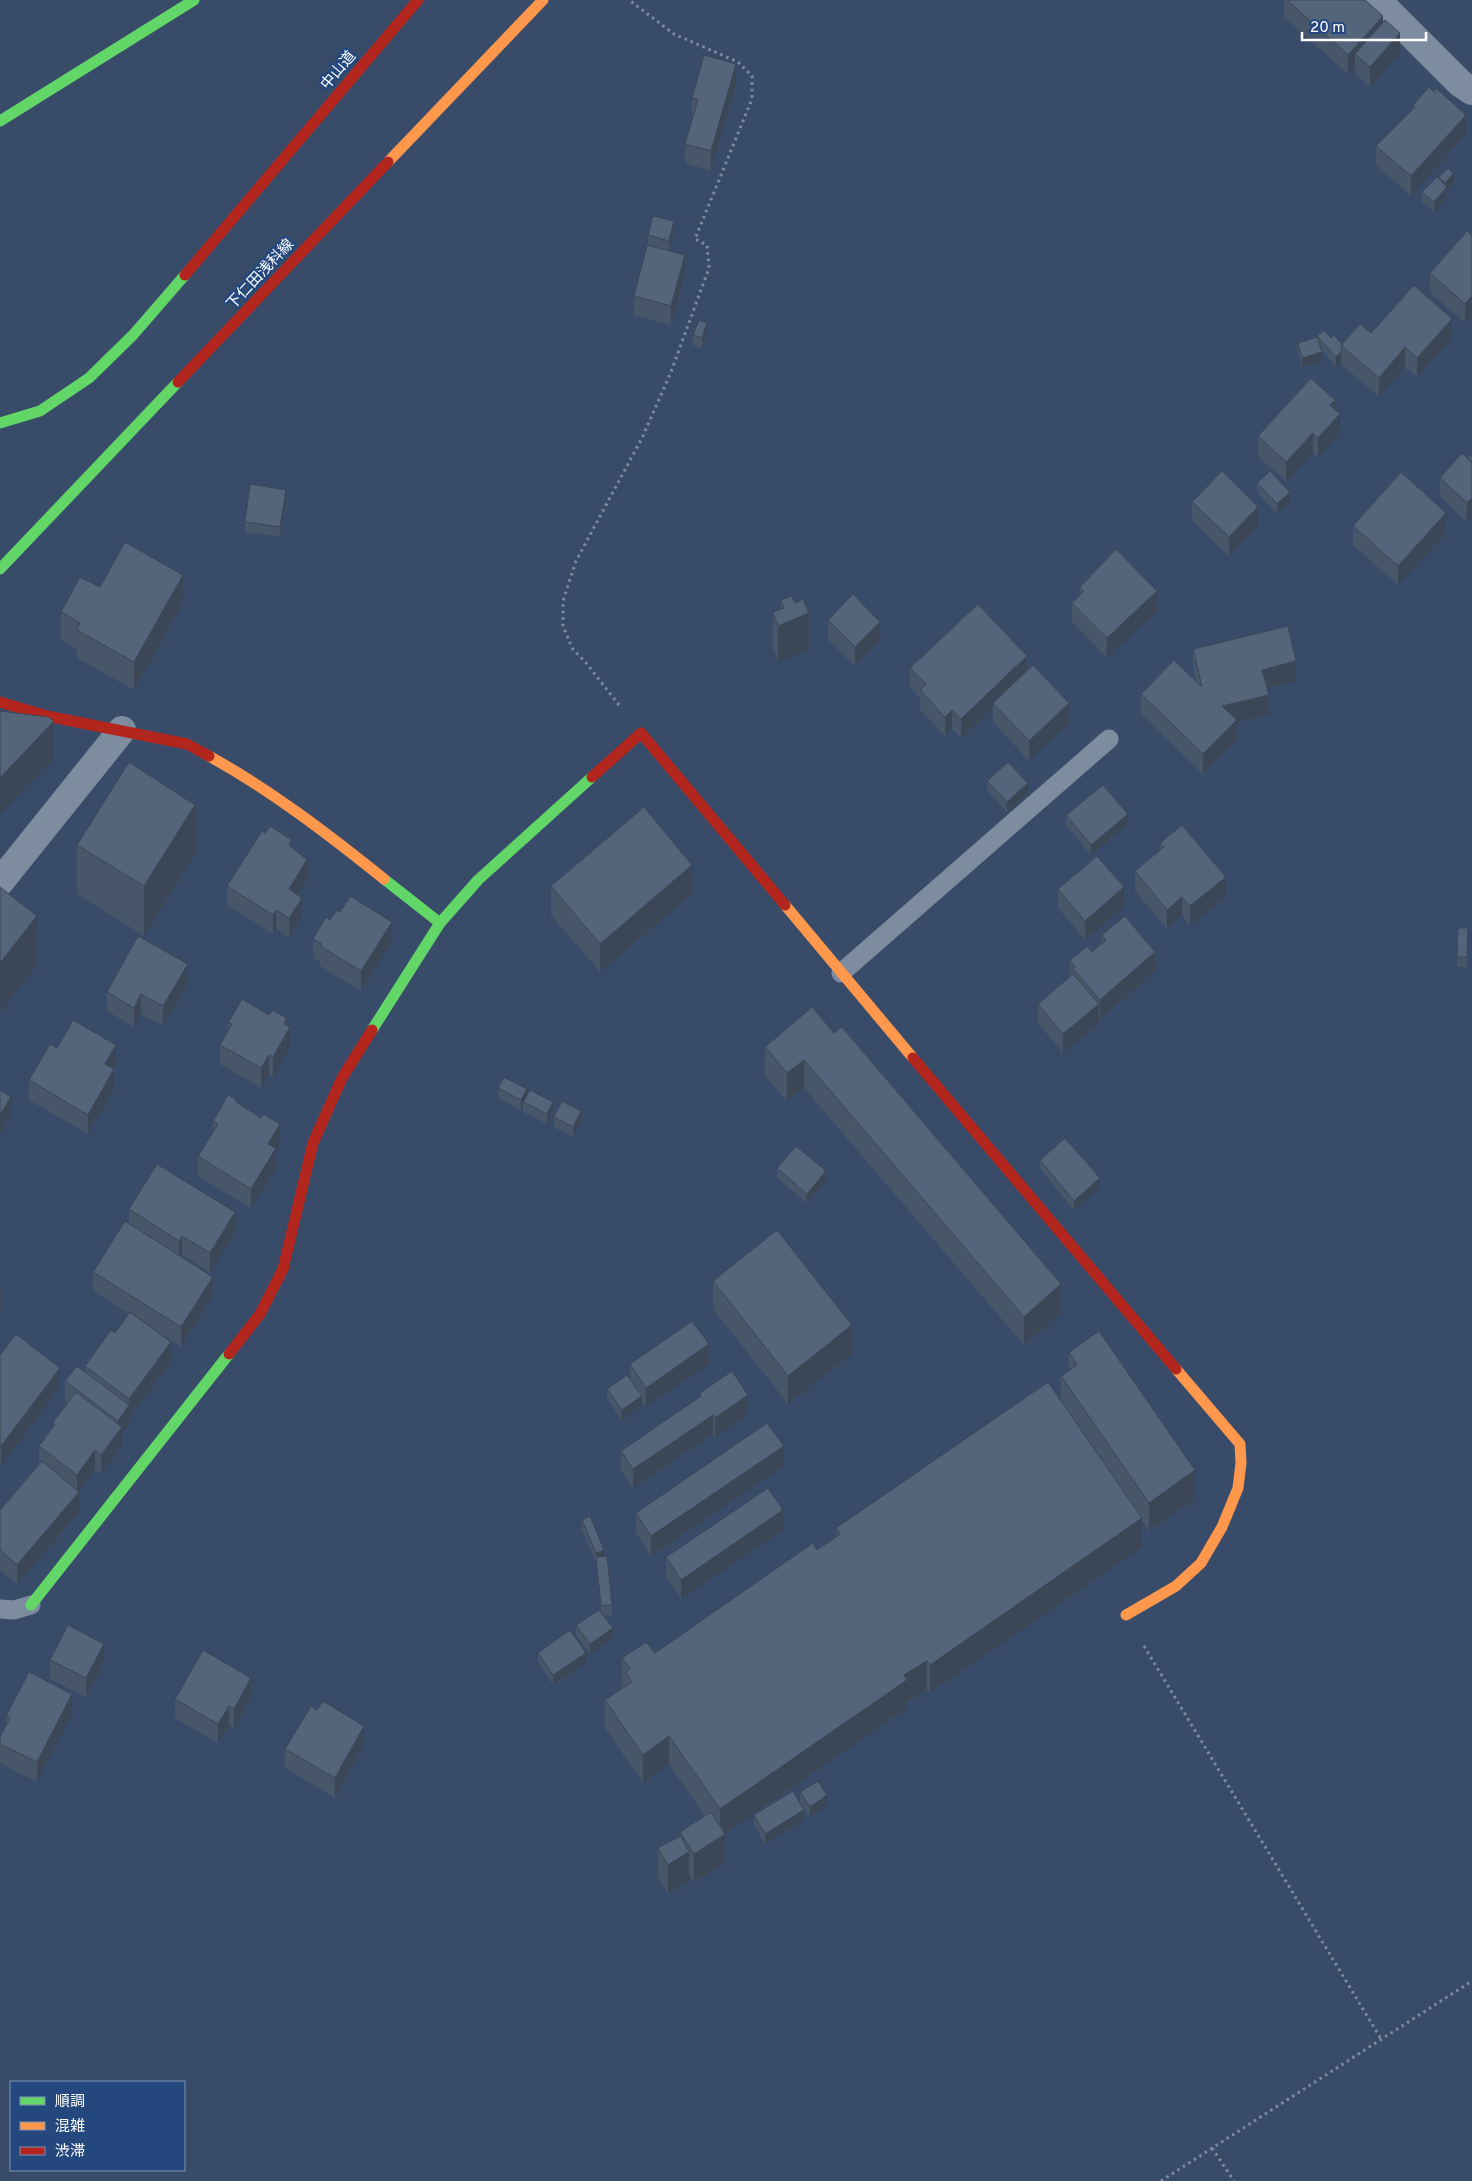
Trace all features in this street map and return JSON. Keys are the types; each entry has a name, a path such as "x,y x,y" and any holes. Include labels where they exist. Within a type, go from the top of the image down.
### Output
{"street":[{"path":"0,121 194,0"},
{"name":"中山道","path":"0,423 40,411 89,378 133,335 283,161 418,0"},
{"name":"下仁田浅科線","path":"0,569 542,0"},
{"path":"1377,0 1460,83 1472,91"},
{"path":"0,702 46,716 188,744 244,776 319,827 440,922"},
{"path":"0,882 122,730"},
{"path":"30,1605 260,1314 283,1269 313,1143 342,1078 440,922 478,880 640,733 1240,1444 1242,1464 1238,1488 1222,1528 1201,1563 1176,1586 1126,1615"}],"lane":[{"path":"841,973 1109,739"},
{"path":"0,1609 14,1610 30,1605"}],"path":[{"path":"630,0 674,34 738,62 752,76 752,99 695,239 707,245 709,268 671,372 642,438 576,561 563,601 563,626 572,648 587,664 640,733"},
{"path":"1126,1615 1381,2039"},
{"path":"1161,2181 1472,1981"},
{"path":"1212,2148 1234,2181"}],"building":[{"path":"1287,0 1365,0 1383,16 1348,55"},
{"path":"1385,20 1400,33 1370,67 1355,54"},
{"path":"704,55 736,64 711,151 685,144 698,99 692,98"},
{"path":"1429,87 1434,92 1436,88 1466,115 1411,176 1376,146 1415,107 1413,105"},
{"path":"1448,168 1453,174 1445,183 1439,177"},
{"path":"1437,177 1447,187 1434,202 1422,192"},
{"path":"653,216 674,221 669,241 648,235"},
{"path":"1467,231 1472,236 1472,296 1465,304 1430,273"},
{"path":"647,245 685,255 671,306 634,296"},
{"path":"1414,285 1452,319 1417,358 1405,347 1379,378 1341,345 1360,324 1371,333"},
{"path":"699,320 707,323 702,338 693,335"},
{"path":"1324,330 1331,338 1334,335 1342,344 1341,352 1336,357 1317,336"},
{"path":"1317,337 1322,352 1302,358 1298,343"},
{"path":"1311,378 1335,400 1330,405 1340,414 1318,438 1313,433 1286,462 1258,436"},
{"path":"1462,453 1472,463 1472,498 1467,503 1440,478"},
{"path":"1472,454 1472,462 1468,458"},
{"path":"1222,471 1258,507 1229,537 1192,502"},
{"path":"1270,471 1290,492 1277,504 1257,483"},
{"path":"1401,472 1446,513 1398,566 1353,526"},
{"path":"250,484 286,490 280,527 245,522"},
{"path":"125,542 183,575 134,662 77,630 80,623 61,612 80,577 100,587"},
{"path":"1116,549 1157,591 1107,638 1072,603 1084,591 1080,587"},
{"path":"853,594 880,622 855,647 828,620"},
{"path":"792,596 795,603 803,599 809,613 778,626 773,612 784,608 781,600"},
{"path":"978,604 1027,656 961,719 952,710 945,717 920,690 926,684 910,668"},
{"path":"1288,626 1296,661 1262,670 1269,695 1222,706 1237,720 1203,754 1141,694 1174,660 1202,687 1193,649"},
{"path":"1033,665 1069,703 1029,741 993,703"},
{"path":"0,711 48,717 54,721 0,778"},
{"path":"129,762 195,805 144,886 77,845"},
{"path":"1008,762 1028,783 1007,802 987,781"},
{"path":"1103,785 1128,814 1091,845 1066,815"},
{"path":"644,807 692,865 600,944 551,886"},
{"path":"1182,825 1226,877 1190,906 1182,897 1167,910 1135,871 1164,847 1160,843"},
{"path":"270,826 292,840 289,845 307,860 289,889 302,898 289,918 276,910 273,915 227,886 262,831 265,833"},
{"path":"1097,856 1124,887 1085,921 1058,889"},
{"path":"0,887 37,916 0,963"},
{"path":"350,896 392,922 361,971 320,946 322,944 313,939 326,917 330,920 337,910 340,912"},
{"path":"1125,916 1155,952 1100,1000 1073,969 1075,967 1070,960 1087,946 1092,952 1106,940 1102,935"},
{"path":"1458,928 1468,928 1467,957 1457,957"},
{"path":"138,936 188,964 163,1006 141,994 134,1008 107,992"},
{"path":"1073,974 1099,1004 1063,1034 1038,1004"},
{"path":"242,999 269,1015 272,1010 287,1018 284,1024 290,1027 273,1057 269,1055 261,1068 220,1045 232,1024 228,1023"},
{"path":"812,1007 834,1033 842,1027 1061,1284 1024,1317 804,1060 787,1073 765,1047"},
{"path":"73,1020 116,1045 105,1064 114,1069 88,1115 29,1080 50,1044 57,1048"},
{"path":"504,1077 527,1089 521,1100 498,1088"},
{"path":"0,1090 11,1097 0,1115"},
{"path":"530,1090 553,1102 547,1114 523,1102"},
{"path":"228,1095 261,1118 263,1114 280,1124 268,1144 276,1148 251,1189 198,1156 218,1124 213,1121"},
{"path":"562,1101 581,1111 573,1127 554,1117"},
{"path":"1065,1138 1100,1178 1074,1201 1040,1160"},
{"path":"796,1146 826,1171 807,1194 777,1168"},
{"path":"157,1164 235,1212 210,1253 182,1236 179,1241 129,1209"},
{"path":"125,1221 213,1277 181,1327 93,1272"},
{"path":"777,1230 852,1325 788,1376 713,1281"},
{"path":"130,1312 171,1342 129,1399 85,1366 111,1330 115,1333"},
{"path":"692,1321 709,1344 646,1388 630,1364"},
{"path":"1099,1331 1195,1470 1149,1503 1061,1376 1077,1365 1069,1352"},
{"path":"16,1334 60,1368 0,1446 0,1355"},
{"path":"77,1366 129,1405 118,1421 65,1381"},
{"path":"732,1371 748,1395 715,1418 713,1415 633,1469 621,1451 701,1396 700,1393"},
{"path":"627,1375 642,1396 622,1410 607,1389"},
{"path":"1048,1382 1142,1518 930,1665 927,1661 904,1675 907,1680 720,1809 669,1736 643,1755 605,1700 632,1682 626,1673 630,1669 622,1658 646,1642 655,1653 813,1543 817,1550 840,1534 836,1528"},
{"path":"76,1392 122,1427 101,1455 95,1450 77,1475 39,1446 55,1424 53,1422"},
{"path":"767,1423 784,1446 651,1536 636,1513"},
{"path":"42,1461 79,1492 17,1565 0,1550 0,1510"},
{"path":"768,1488 783,1510 681,1580 666,1557"},
{"path":"590,1516 604,1550 596,1553 582,1520"},
{"path":"607,1556 612,1605 601,1606 596,1557"},
{"path":"599,1610 613,1628 590,1644 576,1625"},
{"path":"68,1625 104,1644 86,1678 50,1660"},
{"path":"570,1630 586,1653 553,1675 538,1653"},
{"path":"203,1650 251,1678 234,1709 229,1706 218,1724 175,1699"},
{"path":"29,1672 72,1694 37,1762 0,1744 0,1737 10,1718 6,1716"},
{"path":"323,1701 364,1726 335,1778 285,1749 311,1706 317,1710"},
{"path":"818,1781 827,1795 810,1807 800,1792"},
{"path":"793,1791 804,1810 765,1834 754,1815"},
{"path":"711,1812 725,1834 694,1854 680,1832"},
{"path":"681,1836 689,1852 668,1865 658,1848"}],"traffic: fast":[{"path":"0,121 194,0"},
{"path":"0,423 40,411 89,378 133,335 185,275"},
{"path":"0,569 178,382"},
{"path":"372,1030 440,923 478,880 592,777"},
{"path":"384,879 440,923"},
{"path":"31,1605 229,1354"}],"traffic: slow":[{"path":"388,162 543,0"},
{"path":"209,756 232,769 299,814 384,879"},
{"path":"785,905 913,1058"},
{"path":"1126,1615 1176,1586 1201,1563 1222,1527 1238,1488 1241,1463 1240,1444 1176,1369"}],"traffic: jam":[{"path":"185,275 418,0"},
{"path":"178,382 388,162"},
{"path":"0,702 47,716 187,744 209,756"},
{"path":"592,777 641,733 785,905"},
{"path":"229,1354 260,1314 283,1269 313,1143 342,1078 372,1030"},
{"path":"913,1058 1176,1369"}]}
